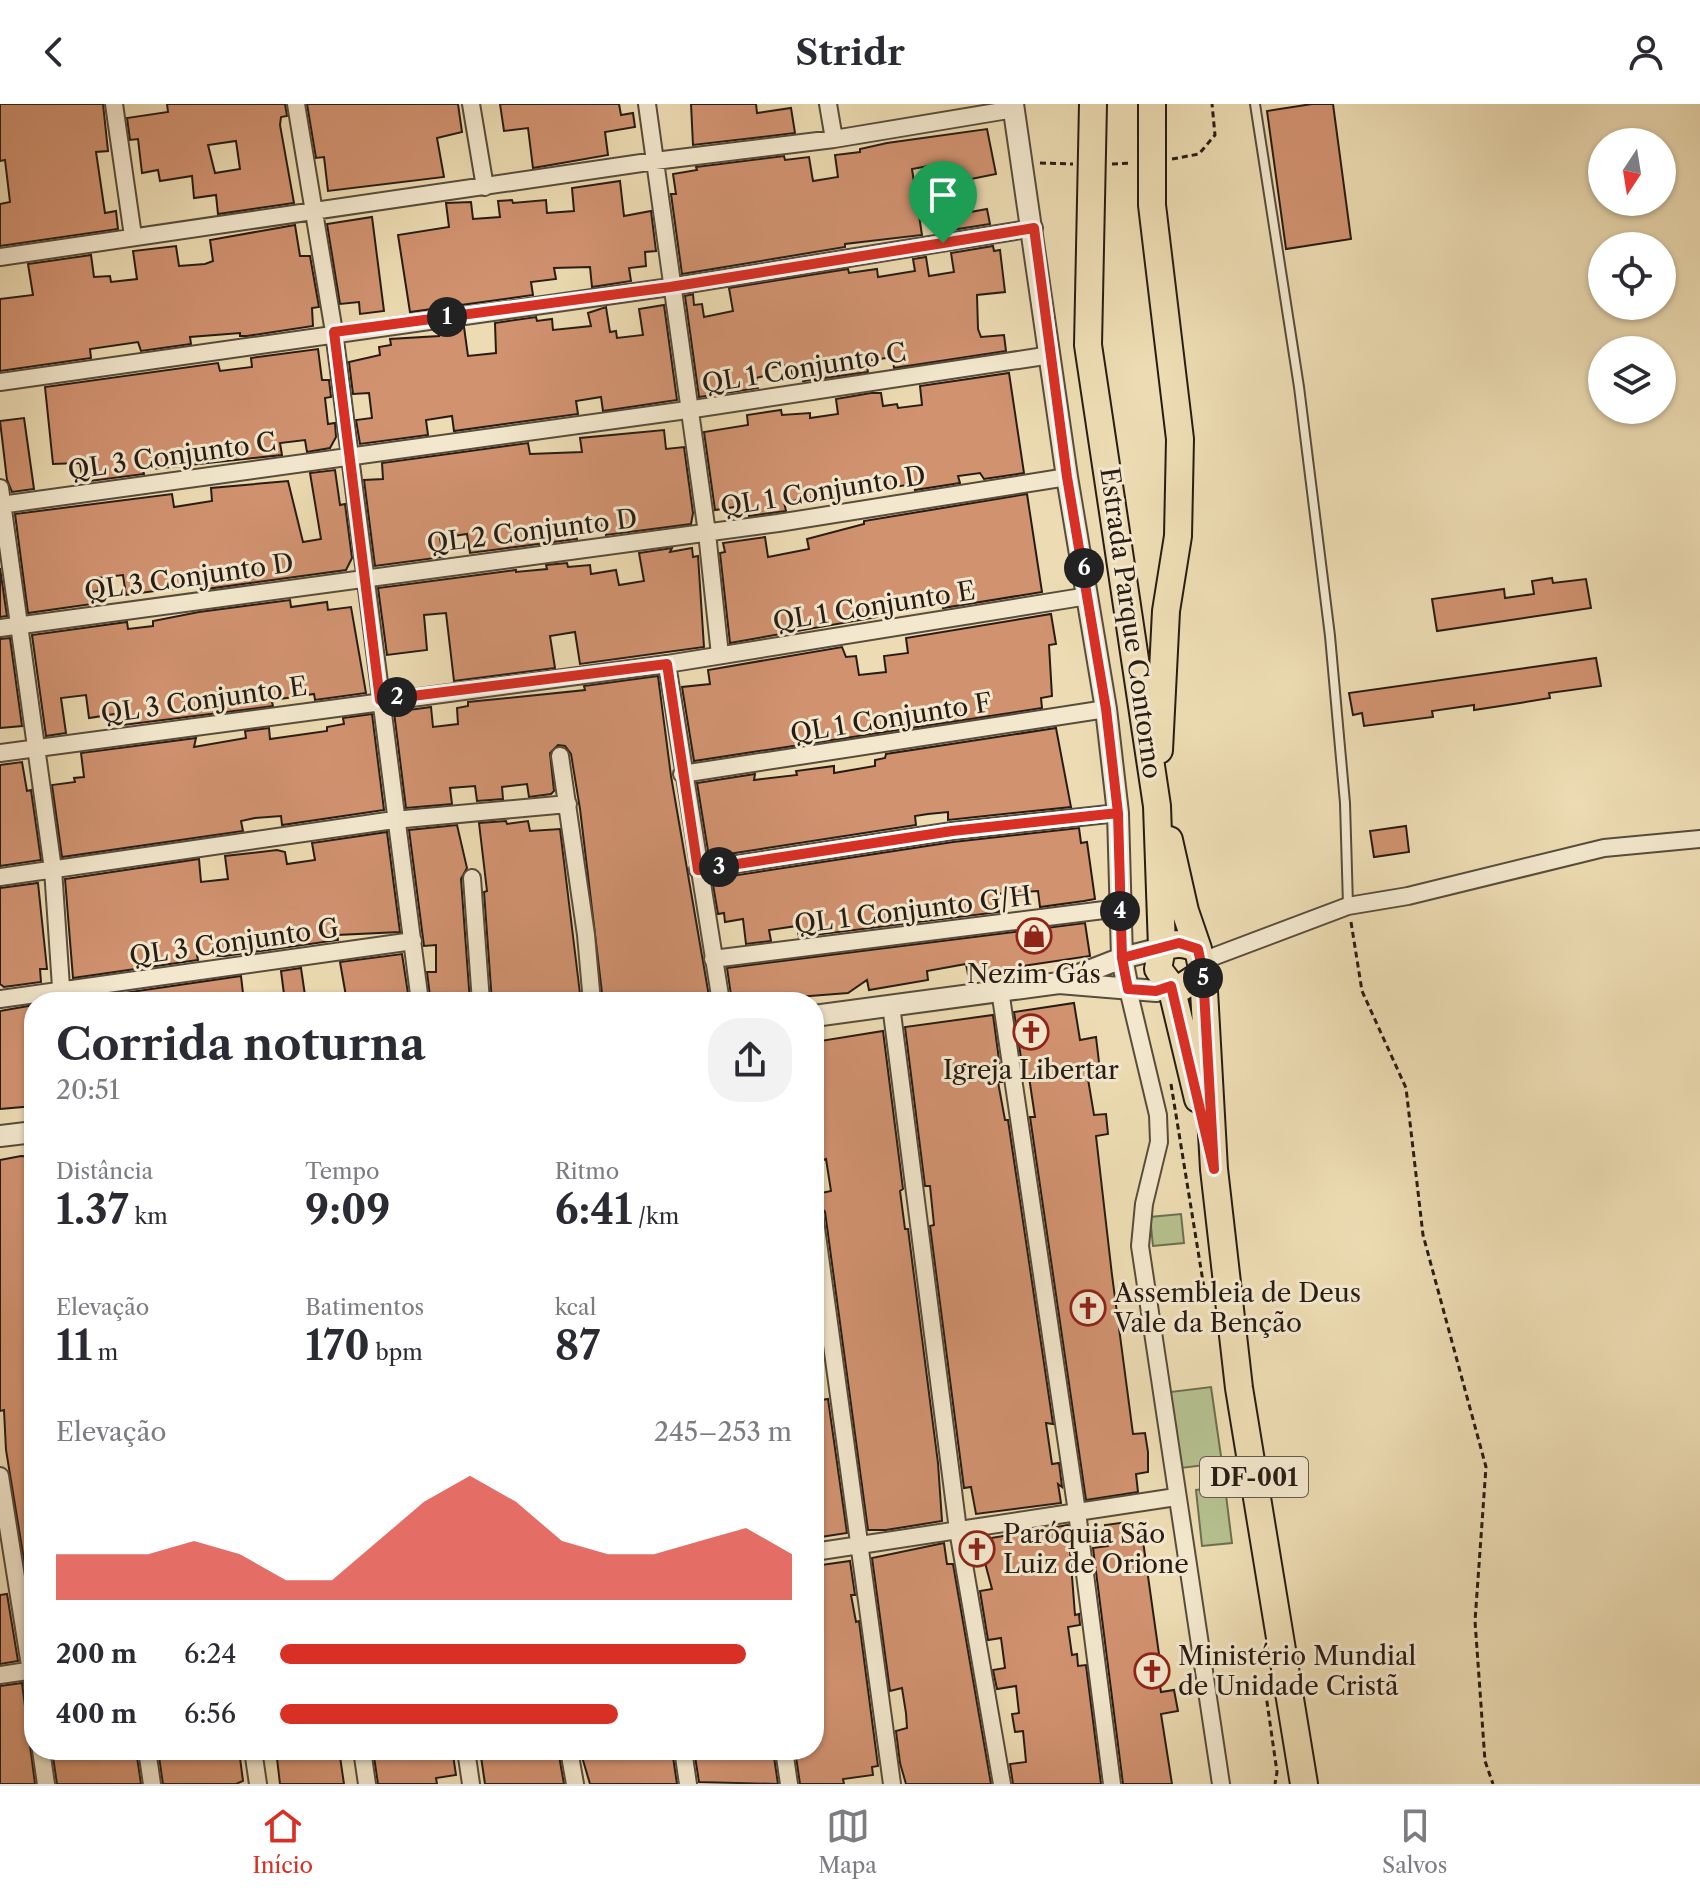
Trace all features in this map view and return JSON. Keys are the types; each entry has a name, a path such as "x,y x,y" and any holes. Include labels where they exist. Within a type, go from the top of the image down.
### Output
{"main road":[{"name":"Estrada Parque Contorno","path":"1093,104 1088,345 1157,806 1201,961 1214,1169 1239,1388 1304,1784"},
{"path":"1152,104 1152,205 1180,439 1178,536 1166,611 1162,734 1152,777"},
{"name":"Estrada Parque Contorno","path":"1157,806 1162,948"},
{"path":"1162,948 1179,943 1201,961 1182,987 1171,986"},
{"name":"DF-001","path":"1162,948 1158,969 1171,986"},
{"name":"Estrada Parque Contorno","path":"1171,986 1214,1169"}],"street":[{"path":"114,104 133,236"},
{"path":"296,104 334,332 394,820 419,992"},
{"path":"471,104 485,187"},
{"path":"647,104 687,410"},
{"path":"828,104 834,139"},
{"path":"0,257 655,161 834,139 954,112 1014,107 1034,228 1067,477 1106,709 1118,813 1122,958 1158,1115 1159,1142 1144,1204 1140,1246 1221,1784"},
{"path":"0,382 334,332 670,287 1034,228"},
{"name":"QL 1 Conjunto C","path":"707,533 687,410 1051,355"},
{"name":"QL 3 Conjunto C","path":"1,499 687,410"},
{"name":"QL 1 Conjunto D","path":"720,655 707,533 1067,477"},
{"path":"1,499 22,625 34,749 53,869 62,992"},
{"name":"QL 2 Conjunto D","path":"364,577 707,533"},
{"name":"QL 3 Conjunto D","path":"0,628 364,577"},
{"name":"QL 1 Conjunto E","path":"667,664 1088,596"},
{"path":"667,664 682,774 719,992"},
{"name":"QL 3 Conjunto E","path":"0,753 667,664"},
{"name":"QL 1 Conjunto F","path":"682,774 1106,709"},
{"path":"560,756 591,992"},
{"path":"0,877 394,820 568,804"},
{"path":"698,870 952,831 1118,813"},
{"path":"1201,961 1348,906 1408,896 1604,848 1700,839"},
{"path":"472,878 480,992"},
{"name":"QL 1 Conjunto G/H","path":"713,959 1120,908"},
{"name":"QL 3 Conjunto G","path":"88,992 413,941"},
{"path":"1059,983 1122,958 1162,948"},
{"path":"824,1015 1059,983 1156,991 1171,986"},
{"path":"1000,990 1077,1512 1112,1784"},
{"name":"QL 3 Conjunto G","path":"0,999 24,998"},
{"path":"891,1005 958,1530 1002,1784"},
{"path":"0,1136 24,1133"},
{"path":"824,1288 892,1784"},
{"path":"0,1476 24,1617"},
{"path":"824,1550 1176,1497"},
{"path":"0,1675 24,1671"},
{"path":"42,1760 46,1784"},
{"path":"148,1760 152,1784"},
{"path":"254,1760 258,1784"},
{"path":"363,1760 367,1784"},
{"path":"467,1760 471,1784"},
{"path":"571,1760 575,1784"},
{"path":"684,1760 688,1784"},
{"path":"785,1760 789,1784"}],"lane":[{"path":"1255,104 1299,387 1330,636 1345,803 1348,906"}],"path":[{"path":"1348,906 1362,991 1406,1088 1423,1235 1486,1467 1475,1621 1485,1761 1493,1784"}],"green space":[{"path":"1181,1214 1184,1243 1153,1246 1150,1217"},
{"path":"1211,1387 1222,1463 1181,1468 1170,1392"},
{"path":"1225,1487 1232,1543 1202,1546 1196,1490"}],"building":[{"path":"0,104 103,104 108,151 96,152 105,213 116,211 118,229 0,246 0,204 10,202 5,160 0,161"},
{"path":"167,104 285,104 287,116 281,117 280,125 294,203 218,214 216,195 194,198 192,176 160,181 158,170 142,173 138,139 130,140 127,118 168,112","holes":["236,141 240,169 215,173 208,145"]},
{"path":"307,104 458,104 462,132 437,138 444,177 328,191 324,157 316,158"},
{"path":"500,104 619,104 621,115 633,113 635,127 605,132 608,155 533,168 528,128 504,131"},
{"path":"691,104 756,104 757,113 791,108 795,133 693,145"},
{"path":"1333,104 1351,239 1286,249 1267,111"},
{"path":"987,129 996,174 961,181 965,213 987,209 990,224 945,231 929,166 912,169 922,235 845,244 845,247 682,274 671,194 676,194 673,174 697,170 696,167 784,156 785,160 809,157 813,181 838,177 835,155 860,152 860,149 887,143"},
{"path":"620,181 624,216 651,211 656,251 645,252 646,266 629,268 631,281 592,287 590,267 554,268 556,279 531,282 533,295 410,312 398,235 449,227 446,203 471,202 473,219 500,217 498,201 546,200 547,213 574,211 572,188"},
{"path":"372,217 384,311 360,314 359,302 340,304 327,224"},
{"path":"295,225 300,256 310,256 319,307 312,308 313,326 247,336 240,336 240,333 190,337 191,344 141,351 138,342 90,349 91,358 0,371 0,299 33,295 28,264 91,255 94,277 110,276 111,282 137,279 133,251 176,246 179,266 205,264 213,261 210,240"},
{"path":"993,246 994,251 1000,250 1005,292 977,295 978,329 981,337 1004,335 1006,351 894,368 893,357 866,361 868,372 803,381 802,374 792,376 790,365 763,369 764,376 756,378 758,388 699,397 685,296 693,294 694,305 702,304 704,317 733,311 729,288 848,269 849,273 877,269 878,277 915,271 913,259 926,257 929,276 954,272 951,253"},
{"path":"664,305 677,400 603,411 601,397 576,401 578,414 454,431 452,416 426,420 428,435 360,444 356,420 372,418 369,393 353,394 349,362 380,355 379,347 391,345 390,339 439,336 438,331 464,327 468,356 496,353 495,323 536,317 537,321 552,319 553,330 591,326 588,313 606,307 610,332 616,331 617,338 643,335 639,309"},
{"path":"318,349 322,380 329,380 331,397 325,398 328,424 335,423 336,437 330,448 307,452 305,440 280,443 282,455 143,470 144,474 83,482 80,463 53,464 45,387 218,363 220,371 252,367 251,358"},
{"path":"1009,373 1024,473 984,479 980,473 958,476 960,483 915,490 914,484 784,502 786,511 749,516 748,505 715,510 704,432 748,425 747,415 781,410 782,415 810,413 810,418 838,414 836,399 871,393 881,393 883,406 922,405 920,386"},
{"path":"24,418 34,489 12,492 7,480 0,421"},
{"path":"664,430 666,449 684,447 693,513 691,524 606,535 605,525 576,528 577,539 470,553 467,534 440,538 443,557 375,566 364,480 383,479 382,463 528,443 530,454 582,452 580,438"},
{"path":"335,470 340,505 345,504 352,558 346,570 199,590 199,585 126,595 123,575 97,578 99,591 91,592 92,604 28,613 15,514 172,494 174,507 212,501 211,488 288,481 303,542 321,539 310,473"},
{"path":"1027,494 1042,592 943,608 942,600 901,606 899,600 875,604 877,617 730,643 720,553 725,552 723,543 765,537 768,557 809,549 807,539 864,524 864,521"},
{"path":"672,548 670,552 692,548 693,557 698,556 704,647 580,664 575,632 550,636 555,668 454,681 446,613 424,615 427,650 387,655 378,588 516,570 547,569 546,565 567,563 568,567 590,565 591,574 616,570 619,585 644,581 639,553"},
{"path":"0,568 7,616 0,617"},
{"path":"1552,578 1553,583 1586,579 1591,608 1437,631 1432,599 1504,589 1505,598 1534,594 1532,581"},
{"path":"290,600 291,607 327,602 328,610 351,607 366,693 315,700 314,694 280,699 272,702 273,706 116,726 115,714 89,718 86,695 61,698 66,733 46,736 32,635 127,622 128,629 153,626 153,621 199,612"},
{"path":"1051,614 1056,644 1049,645 1052,696 1041,698 1042,708 694,761 682,687 710,684 708,670 842,647 846,657 856,656 859,675 886,672 884,656 908,653 906,638"},
{"path":"10,638 22,726 0,728 0,639"},
{"path":"1596,658 1601,686 1549,693 1550,698 1474,710 1474,705 1432,711 1433,717 1364,726 1362,713 1353,715 1349,693"},
{"path":"658,676 671,776 708,992 602,992 580,809 571,754 565,746 558,745 550,753 554,791 551,794 529,797 527,784 502,787 503,799 477,801 475,786 450,788 452,804 406,808 394,712 431,707 433,727 458,724 457,708 468,706 468,702 585,690 584,686"},
{"path":"372,714 384,810 282,825 281,816 255,818 241,821 243,831 62,857 52,785 75,782 74,778 84,777 81,753 196,738 194,747 246,738 245,731 269,728 270,739 327,731 327,727 344,724 343,718"},
{"path":"1056,728 1071,807 948,820 948,812 928,814 915,816 916,825 709,857 697,783 755,774 754,780 797,775 796,771 834,766 834,773 875,766 875,760 885,758 886,754"},
{"path":"22,762 27,791 31,790 41,860 0,866 0,765"},
{"path":"528,821 530,831 560,829 580,992 491,992 484,892 487,891 479,823"},
{"path":"457,825 467,868 461,879 469,992 430,992 427,972 436,972 436,945 424,946 409,830"},
{"path":"1406,826 1409,852 1374,857 1370,831"},
{"path":"1079,828 1081,843 1087,842 1095,899 1040,907 1038,891 996,894 999,912 799,937 797,926 769,930 771,941 746,944 743,919 725,922 724,913 718,914 712,879 953,842"},
{"path":"387,832 400,932 337,935 338,940 225,956 197,955 198,960 73,978 65,879 199,859 201,882 228,879 225,856 277,850 285,852 287,864 315,860 312,843"},
{"path":"38,883 47,969 40,969 41,982 4,987 0,984 0,888"},
{"path":"1085,923 1090,956 968,974 966,964 927,971 928,980 869,990 867,980 848,993 824,995 824,992 731,992 727,968"},
{"path":"402,954 408,992 345,992 340,962"},
{"path":"301,968 305,992 284,992 281,971"},
{"path":"241,976 243,992 131,992"},
{"path":"1074,1003 1080,1040 1096,1037 1100,1071 1087,1073 1094,1115 1106,1114 1108,1134 1096,1136 1112,1275 1133,1434 1145,1433 1148,1452 1148,1472 1136,1474 1138,1492 1086,1500 1030,1117 1035,1117 1029,1077 1024,1078 1014,1012"},
{"path":"24,1007 24,1107 0,1109 0,1011"},
{"path":"993,1015 1002,1082 998,1082 1005,1120 1008,1120 1053,1424 1046,1423 1052,1464 1059,1463 1062,1487 1058,1484 1061,1503 976,1514 971,1487 964,1488 930,1226 934,1225 930,1186 925,1186 905,1027"},
{"path":"883,1031 903,1189 900,1191 905,1229 908,1229 938,1463 942,1521 868,1530 824,1211 824,1192 831,1191 824,1160 824,1040"},
{"path":"24,1156 24,1560 6,1450 4,1410 0,1411 0,1160"},
{"path":"828,1399 847,1533 824,1536 824,1400"},
{"path":"1127,1522 1129,1531 1141,1529 1159,1654 1155,1654 1161,1692 1174,1690 1178,1711 1161,1714 1172,1784 1123,1784 1093,1548 1108,1546 1105,1525"},
{"path":"1068,1525 1075,1615 1079,1614 1080,1625 1068,1627 1072,1655 1077,1654 1078,1666 1086,1665 1101,1784 1013,1784 1010,1764 1026,1762 1023,1731 1015,1732 1012,1714 1019,1713 1016,1686 997,1689 993,1670 1005,1668 1001,1638 988,1640 980,1591 992,1589 979,1540"},
{"path":"944,1543 947,1564 953,1564 991,1784 906,1784 900,1763 896,1731 907,1728 906,1713 902,1688 890,1691 872,1558"},
{"path":"850,1561 855,1595 851,1595 856,1622 859,1621 878,1766 872,1767 873,1775 843,1779 844,1784 800,1784 796,1760 824,1760 824,1565"},
{"path":"7,1594 18,1661 0,1664 0,1595"},
{"path":"22,1683 24,1760 32,1760 35,1784 0,1784 0,1686"},
{"path":"53,1760 137,1760 141,1784 57,1784"},
{"path":"159,1760 240,1760 243,1781 236,1784 163,1784"},
{"path":"277,1760 340,1760 344,1784 280,1784"},
{"path":"374,1760 454,1760 456,1775 436,1778 437,1784 378,1784"},
{"path":"481,1760 560,1760 564,1784 485,1784"},
{"path":"583,1760 673,1760 677,1784 590,1784"},
{"path":"696,1760 774,1760 778,1784 699,1782"}],"place":[{"name":"Nezim Gás","path":"1034,936"},
{"name":"Igreja Libertar","path":"1031,1032"},
{"name":"Assembleia de Deus Vale da Benção","path":"1088,1308"},
{"name":"Paróquia São Luiz de Orione","path":"977,1549"},
{"name":"Ministério Mundial de Unidade Cristã","path":"1152,1671"}],"route":[{"path":"943,243 670,287 334,332 380,700 667,664 698,870 952,831 1118,813 1122,958 1128,989 1156,991 1171,986 1214,1169 1203,973 1198,949 1179,943 1122,958 1120,908 1118,813 1106,709 1067,477 1034,228 943,243"}]}
